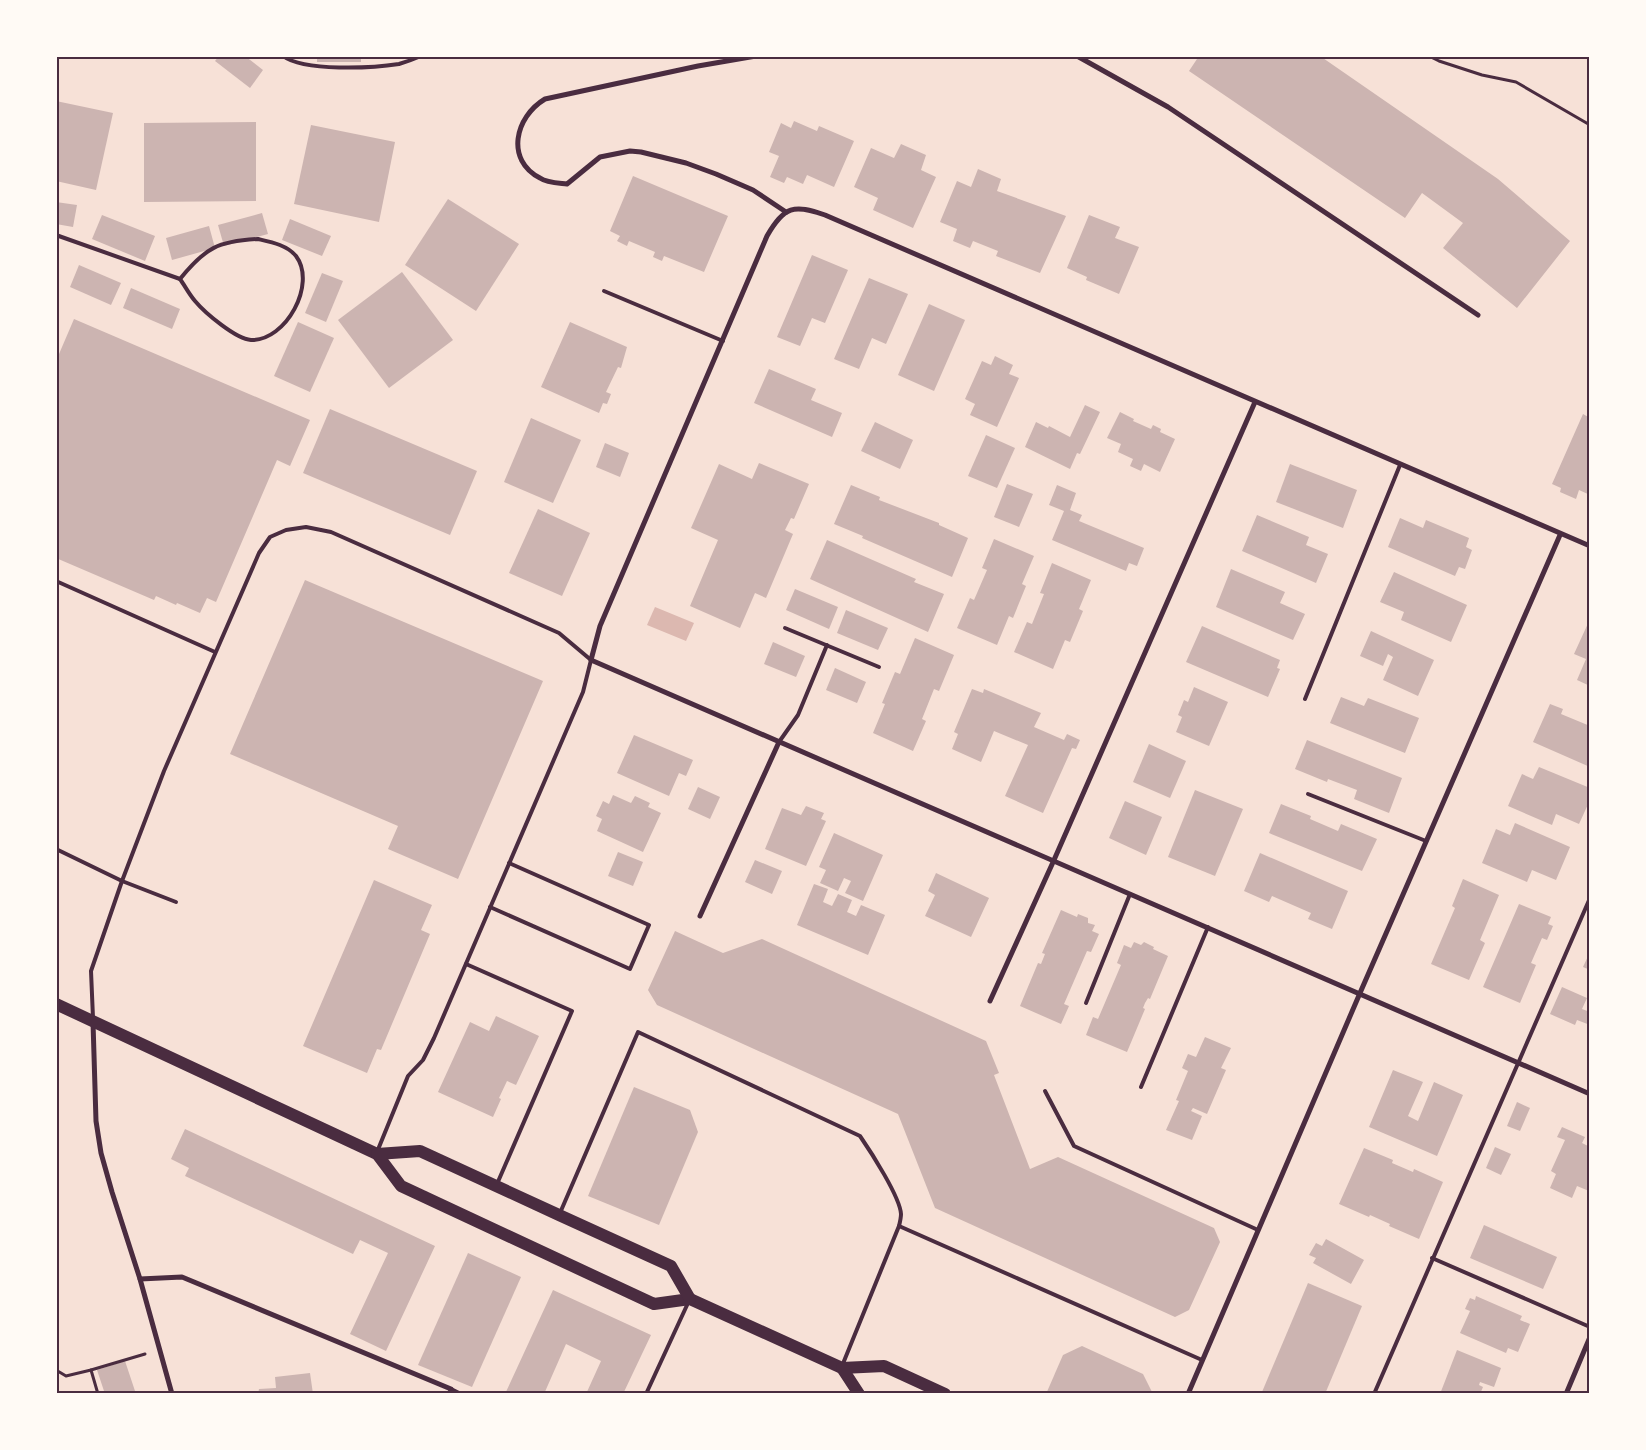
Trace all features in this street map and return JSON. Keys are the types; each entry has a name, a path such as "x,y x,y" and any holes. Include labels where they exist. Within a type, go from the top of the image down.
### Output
{"main road":[{"path":"56,1004 377,1154 401,1186 654,1304 690,1299 842,1368 884,1366 945,1394"},
{"path":"377,1154 420,1151 671,1266 690,1299"},
{"path":"842,1368 859,1394"}],"street":[{"path":"756,56 698,66 545,99 534,106 527,114 521,125 517,149 523,164 531,173 542,180 566,184 600,157 618,152 641,152 686,163 716,174 753,190 786,212"},
{"path":"1077,56 1168,107 1478,315"},
{"path":"1590,546 1560,535 825,215 805,208 786,212 776,221 767,236 600,626 592,660 1518,1061 1590,1094"},
{"path":"990,1001 1255,402"},
{"path":"1188,1394 1360,993 1560,535"},
{"path":"700,916 779,742"},
{"path":"93,1021 96,1121 101,1153 140,1278 172,1394"},
{"path":"140,1278 182,1277 450,1392"},
{"path":"1566,1394 1590,1337"}],"lane":[{"path":"284,56 287,59 311,65 359,69 400,64 421,56"},
{"path":"56,235 180,279 195,301 219,322 242,338 250,340 272,335 280,329 292,312 301,293 302,282 300,263 295,255 287,248 258,239 234,241 215,246 194,261 180,279"},
{"path":"604,290 723,341"},
{"path":"1305,699 1400,465"},
{"path":"93,1021 91,972 122,881 164,771 214,652 259,553 270,537 286,530 306,527 331,532 559,632 592,660 583,692 466,964 423,1060 408,1076 377,1154"},
{"path":"56,581 214,652"},
{"path":"785,628 879,667"},
{"path":"779,742 798,715 827,645"},
{"path":"1308,794 1426,841"},
{"path":"56,849 122,881 176,902"},
{"path":"490,908 630,969 649,925 509,863"},
{"path":"1086,1003 1130,893"},
{"path":"1374,1394 1590,898"},
{"path":"1141,1087 1208,927"},
{"path":"466,964 572,1011 496,1186"},
{"path":"560,1215 638,1032 860,1136 874,1156 896,1199 901,1214 899,1226 842,1368"},
{"path":"1045,1091 1074,1146 1258,1230"},
{"path":"899,1226 1202,1360"},
{"path":"1432,1258 1590,1327"},
{"path":"646,1394 690,1299"},
{"path":"450,1392 461,1394"}],"path":[{"path":"1429,56 1446,64 1482,75 1516,82 1590,125"},
{"path":"57,1372 66,1376 160,1349"},
{"path":"90,1370 98,1394"}],"shaded area":[{"path":"655,607 694,623 686,641 647,625"}],"building":[{"path":"219,56 245,56 263,70 250,88 215,61"},
{"path":"317,56 361,56 361,62 317,62"},
{"path":"1199,56 1320,56 1498,179 1570,241 1517,308 1443,248 1463,223 1422,193 1405,218 1189,71"},
{"path":"56,101 113,113 96,190 56,181"},
{"path":"794,121 817,131 819,126 854,141 834,187 807,175 803,184 787,177 784,183 770,177 779,156 769,152 781,123 791,128"},
{"path":"256,122 256,201 144,202 144,123"},
{"path":"311,125 395,142 379,222 294,204"},
{"path":"901,144 926,155 921,170 936,177 913,228 873,210 878,198 854,187 871,148 894,158"},
{"path":"978,169 1001,179 997,191 1066,216 1040,273 996,256 998,251 973,241 970,248 953,241 957,229 940,222 957,181 971,187"},
{"path":"633,176 728,216 704,272 664,256 662,261 653,257 655,252 629,241 627,246 617,241 620,236 610,231"},
{"path":"448,199 519,244 476,311 405,265"},
{"path":"56,202 77,205 73,227 56,224"},
{"path":"262,213 268,234 224,246 218,225"},
{"path":"102,215 155,236 145,261 92,239"},
{"path":"1089,215 1120,227 1115,238 1139,247 1119,294 1086,280 1087,277 1067,268"},
{"path":"290,219 331,236 322,256 282,240"},
{"path":"209,226 215,248 172,260 166,238"},
{"path":"812,255 848,270 825,323 812,318 800,346 777,337"},
{"path":"79,265 121,283 111,305 70,287"},
{"path":"402,272 453,340 389,388 338,320"},
{"path":"322,273 343,281 326,322 305,313"},
{"path":"869,278 908,294 886,344 872,338 859,369 834,359"},
{"path":"131,288 180,309 172,329 123,308"},
{"path":"929,304 965,320 934,391 898,375"},
{"path":"74,319 310,420 290,466 277,460 216,602 207,598 200,613 156,596 154,600 56,558 56,361"},
{"path":"298,322 334,338 310,392 274,376"},
{"path":"570,322 627,347 621,368 618,367 606,392 611,394 607,404 603,403 599,413 541,387"},
{"path":"995,356 1013,365 1009,374 1019,378 997,427 970,415 975,404 965,399 982,361 991,365"},
{"path":"769,369 816,389 811,400 842,413 832,437 754,403"},
{"path":"1085,405 1100,412 1080,454 1077,453 1070,469 1025,447 1036,422 1048,428 1049,426 1070,437"},
{"path":"330,409 477,471 450,535 303,473"},
{"path":"1120,412 1134,419 1133,421 1151,429 1153,425 1161,429 1160,432 1175,439 1160,472 1144,464 1141,471 1130,466 1133,459 1118,452 1121,444 1107,438"},
{"path":"1583,414 1590,418 1590,495 1579,490 1576,499 1560,492 1561,488 1552,484"},
{"path":"531,418 581,440 553,503 504,482"},
{"path":"875,422 913,440 900,469 861,451"},
{"path":"986,435 1015,448 997,488 968,476"},
{"path":"605,443 629,453 620,477 596,467"},
{"path":"759,463 809,484 794,519 791,518 785,530 793,534 766,598 755,593 740,628 690,606 718,540 691,528 719,464 752,479"},
{"path":"1290,464 1357,490 1343,528 1276,502"},
{"path":"1007,484 1033,494 1019,527 994,517"},
{"path":"851,485 880,497 879,500 939,523 939,525 968,538 952,577 834,524"},
{"path":"1057,485 1076,493 1070,510 1082,515 1079,521 1144,548 1137,566 1129,563 1126,571 1052,540 1064,511 1049,505"},
{"path":"538,509 590,533 562,596 509,573"},
{"path":"1257,515 1309,537 1306,545 1328,554 1316,583 1242,551"},
{"path":"1400,518 1423,528 1426,520 1469,538 1466,547 1472,550 1465,569 1459,567 1455,576 1388,547"},
{"path":"994,539 1034,556 1022,584 1026,586 1013,618 1009,616 997,645 957,628 970,598 974,600 987,570 982,568"},
{"path":"827,540 916,579 914,582 944,594 928,632 810,579"},
{"path":"1052,563 1091,580 1079,609 1083,611 1070,642 1065,640 1053,669 1014,652 1027,622 1032,624 1044,594 1040,593"},
{"path":"1231,569 1285,592 1280,603 1305,614 1293,640 1216,607"},
{"path":"1394,572 1467,605 1451,642 1401,620 1404,612 1380,602"},
{"path":"305,580 543,681 458,879 388,849 398,826 230,754"},
{"path":"795,589 838,607 829,629 786,610"},
{"path":"846,610 888,628 878,650 837,633"},
{"path":"1590,619 1590,686 1577,680 1586,659 1574,654"},
{"path":"1202,626 1280,660 1277,668 1280,669 1268,697 1186,662"},
{"path":"1371,631 1434,660 1418,696 1383,680 1393,657 1388,654 1383,666 1360,656"},
{"path":"915,638 954,655 939,691 934,689 922,719 926,721 913,751 873,733 885,704 882,703 895,672 900,674"},
{"path":"773,642 805,656 796,677 764,664"},
{"path":"835,668 866,682 857,703 826,690"},
{"path":"1194,687 1228,702 1209,746 1176,732 1182,717 1178,715 1184,700 1188,702"},
{"path":"972,689 983,693 984,689 1041,713 1034,727 1064,740 1067,734 1080,740 1076,749 1072,748 1043,813 1005,796 1028,745 994,731 981,762 952,749 958,734 954,732"},
{"path":"1341,697 1364,706 1368,698 1419,718 1405,753 1330,723"},
{"path":"1550,704 1563,709 1561,714 1590,726 1590,767 1533,742"},
{"path":"634,735 693,760 686,776 679,773 669,796 617,773"},
{"path":"1307,740 1402,778 1389,813 1354,799 1357,790 1328,779 1327,782 1295,769"},
{"path":"1149,744 1186,761 1170,798 1133,782"},
{"path":"1539,767 1590,788 1590,800 1579,824 1556,814 1552,825 1508,806 1522,774 1533,779"},
{"path":"698,787 720,797 710,819 688,809"},
{"path":"1195,790 1243,809 1215,876 1168,857"},
{"path":"613,795 631,803 635,796 650,803 648,807 661,813 643,852 597,831 602,819 596,816 603,801 609,804"},
{"path":"1125,801 1162,817 1146,855 1109,838"},
{"path":"1281,804 1311,816 1310,819 1338,831 1341,824 1377,839 1362,871 1269,833"},
{"path":"806,806 824,813 821,819 826,821 806,866 765,849 782,808 801,815"},
{"path":"1515,823 1570,847 1556,880 1532,870 1527,882 1482,863 1496,829 1510,835"},
{"path":"834,833 883,855 863,901 845,893 851,881 844,878 838,891 820,883 826,870 819,867"},
{"path":"618,852 643,862 633,886 608,876"},
{"path":"1260,853 1348,891 1332,929 1308,919 1311,913 1272,896 1269,902 1244,891"},
{"path":"755,860 782,871 772,894 745,882"},
{"path":"936,873 989,898 971,937 925,916 935,895 928,891"},
{"path":"1463,879 1499,895 1480,940 1485,943 1469,980 1431,964 1455,908 1452,906"},
{"path":"374,880 432,905 421,930 430,934 381,1050 377,1049 367,1073 303,1046"},
{"path":"814,884 828,889 823,902 832,906 838,894 852,900 847,912 856,916 861,905 885,915 868,955 797,925"},
{"path":"1519,904 1551,917 1548,924 1553,926 1547,940 1542,938 1531,963 1536,965 1520,1003 1483,987"},
{"path":"1061,910 1077,917 1078,914 1088,918 1088,923 1095,925 1092,931 1099,934 1091,952 1087,951 1064,1004 1069,1006 1061,1024 1020,1006 1038,963 1041,964 1045,954 1042,953"},
{"path":"675,931 723,953 762,939 986,1041 999,1073 994,1075 1030,1169 1058,1157 1214,1228 1220,1242 1189,1310 1175,1317 935,1208 898,1114 657,1005 648,990"},
{"path":"1134,942 1141,945 1144,942 1154,947 1153,949 1168,956 1150,999 1148,998 1145,1003 1143,1008 1145,1009 1127,1052 1086,1035 1093,1017 1098,1019 1121,965 1117,963 1124,945 1131,948"},
{"path":"1590,952 1590,970 1583,967"},
{"path":"1562,987 1587,998 1582,1009 1590,1012 1590,1025 1577,1020 1575,1025 1550,1014"},
{"path":"496,1016 539,1036 516,1085 507,1081 493,1117 438,1092 470,1022 489,1031"},
{"path":"1205,1037 1231,1048 1221,1068 1226,1070 1207,1114 1193,1108 1191,1111 1202,1116 1192,1140 1166,1130 1179,1101 1176,1100 1188,1071 1182,1068 1188,1054 1196,1057"},
{"path":"1393,1070 1423,1082 1408,1116 1418,1121 1434,1082 1463,1095 1437,1156 1369,1127"},
{"path":"634,1087 690,1110 698,1132 659,1225 588,1196"},
{"path":"1517,1102 1530,1108 1520,1131 1507,1126"},
{"path":"1562,1127 1585,1137 1582,1143 1590,1147 1590,1189 1589,1191 1577,1186 1572,1198 1550,1188 1556,1174 1551,1171 1565,1140 1557,1137"},
{"path":"185,1129 435,1246 386,1351 350,1334 388,1253 360,1240 353,1254 185,1176 189,1168 171,1159"},
{"path":"1495,1147 1511,1154 1501,1175 1486,1168"},
{"path":"1364,1148 1393,1160 1392,1163 1413,1172 1414,1169 1443,1182 1419,1239 1389,1226 1390,1224 1370,1215 1369,1217 1339,1204"},
{"path":"1484,1225 1557,1257 1543,1289 1470,1258"},
{"path":"1326,1239 1364,1260 1351,1284 1313,1263 1316,1258 1309,1255 1316,1243 1322,1246"},
{"path":"468,1253 521,1277 472,1387 418,1365"},
{"path":"1308,1283 1362,1306 1325,1394 1265,1394 1262,1392"},
{"path":"553,1290 651,1335 623,1394 586,1394 601,1361 566,1344 544,1394 505,1394"},
{"path":"1476,1296 1522,1316 1520,1320 1530,1324 1518,1352 1508,1348 1506,1353 1460,1333 1470,1311 1465,1309 1470,1298 1475,1300"},
{"path":"1082,1346 1143,1374 1153,1394 1046,1394 1063,1355"},
{"path":"1457,1350 1501,1368 1494,1387 1480,1382 1479,1385 1483,1387 1480,1394 1440,1394"},
{"path":"125,1361 136,1394 105,1394 97,1370"},
{"path":"310,1373 313,1394 258,1394 259,1389 276,1388 275,1377"}]}
